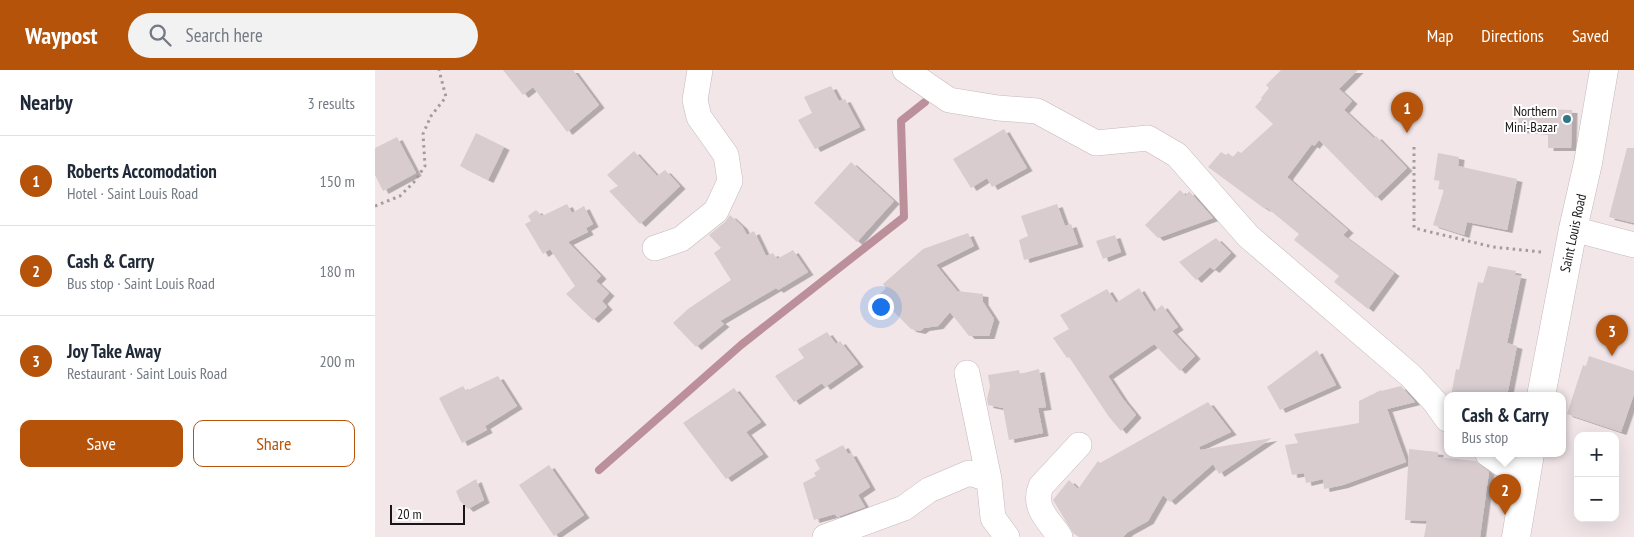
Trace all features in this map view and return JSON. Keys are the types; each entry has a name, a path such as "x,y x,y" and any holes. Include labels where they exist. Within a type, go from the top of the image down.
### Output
{"main road":[{"name":"Saint Louis Road","path":"1542,392 1573,229 1588,162 1603,70"},
{"path":"1516,537 1529,457"}],"street":[{"path":"655,248 681,239 716,211 730,181 726,155 699,117 695,100 700,70"},
{"path":"905,70 949,100 998,108 1037,111 1096,143 1148,138 1177,155 1248,236 1411,376 1444,415"},
{"path":"1573,229 1634,245"},
{"path":"967,373 989,479 993,518 1007,537"},
{"path":"1060,537 1039,506 1038,494 1041,486 1079,445"},
{"path":"1492,457 1525,480"},
{"path":"825,537 904,508 929,490 969,473 989,479"}],"path":[{"path":"375,206 400,196 425,166 423,134 431,116 446,97 439,70"},
{"path":"1414,147 1414,228 1493,247 1568,255"}],"building":[{"path":"503,70 573,70 599,105 567,132 533,87 523,95"},
{"path":"1281,70 1358,70 1339,89 1352,101 1344,110 1374,138 1376,136 1407,168 1376,198 1319,140 1314,146 1312,144 1288,176 1348,230 1343,235 1394,273 1368,309 1334,282 1339,276 1294,240 1299,234 1266,207 1265,209 1208,167 1221,152 1226,155 1228,153 1233,157 1238,151 1241,153 1273,124 1255,107 1269,88 1266,85"},
{"path":"831,86 839,101 845,99 860,127 815,149 798,120 812,113 804,97"},
{"path":"1519,108 1572,110 1571,148 1548,148 1548,132 1518,130"},
{"path":"1004,129 1027,168 992,187 987,178 971,188 953,159"},
{"path":"476,133 504,147 488,180 460,166"},
{"path":"397,137 416,173 383,191 375,175 375,148"},
{"path":"1627,148 1634,148 1634,223 1609,217"},
{"path":"634,151 657,176 665,170 680,186 640,224 609,191 618,186 607,175"},
{"path":"1438,153 1459,157 1458,166 1517,179 1507,230 1467,222 1464,235 1433,225 1444,190 1438,189 1440,181 1434,180"},
{"path":"851,162 894,201 857,242 814,203"},
{"path":"1180,190 1186,196 1189,191 1213,218 1158,238 1145,225"},
{"path":"567,204 572,213 584,206 593,224 586,228 588,232 568,242 601,276 596,281 609,293 602,301 607,307 593,320 566,294 575,286 550,249 543,254 525,224 531,221 528,216 536,210 542,216"},
{"path":"1057,204 1065,226 1071,224 1078,244 1024,260 1019,240 1028,236 1021,216"},
{"path":"730,215 742,226 747,235 754,231 766,256 773,253 777,259 793,250 808,272 778,290 776,288 720,321 724,324 696,347 673,323 688,309 731,280 714,253 721,248 709,235 725,222"},
{"path":"968,233 974,246 936,265 957,291 983,294 983,302 994,319 989,336 969,336 950,312 938,326 924,328 920,331 911,329 878,296 886,288 883,284 923,249"},
{"path":"1115,235 1121,252 1103,259 1096,241"},
{"path":"1216,238 1231,253 1214,270 1210,267 1196,280 1179,262"},
{"path":"1488,266 1516,271 1515,275 1521,276 1507,343 1517,346 1508,392 1452,392 1456,369 1459,370 1478,282 1483,283"},
{"path":"1139,288 1154,312 1162,305 1178,327 1172,331 1195,356 1180,371 1154,344 1108,376 1136,415 1121,431 1109,417 1069,357 1067,358 1053,338 1069,329 1060,315 1107,289 1116,303"},
{"path":"827,332 836,344 840,341 858,364 825,387 822,383 794,402 775,376 804,358 798,349"},
{"path":"1317,350 1336,385 1280,410 1267,387"},
{"path":"1589,356 1634,371 1634,394 1621,432 1567,414 1583,365 1586,366"},
{"path":"1039,369 1046,407 1038,408 1043,433 1009,440 1003,408 988,405 987,399 990,386 988,375 1019,370 1020,374"},
{"path":"498,376 517,406 485,426 487,430 462,443 439,398 463,386 466,391"},
{"path":"1401,386 1415,402 1387,409 1406,462 1343,485 1324,489 1323,479 1306,483 1304,473 1292,475 1285,445 1298,443 1294,434 1359,423 1359,401 1381,390"},
{"path":"734,388 761,422 746,432 763,454 726,479 683,423"},
{"path":"1208,402 1231,432 1199,447 1200,450 1272,438 1219,474 1213,464 1170,502 1163,495 1148,521 1128,532 1123,537 1079,537 1073,533 1053,500 1069,480 1078,489 1098,461 1100,463"},
{"path":"843,445 848,454 851,453 870,487 858,495 865,507 837,517 835,514 814,520 803,483 816,476 814,473 820,469 815,460"},
{"path":"1409,449 1438,452 1438,457 1476,461 1489,472 1480,537 1424,537 1427,521 1405,520"},
{"path":"549,465 584,515 554,536 519,485"},
{"path":"476,479 484,500 468,509 460,501 456,491"}],"waterway":[{"path":"599,470 741,345 904,217 901,121 925,102"}],"place":[{"name":"Northern Mini-Bazar","path":"1567,119"},
{"name":"Roberts Accomodation","path":"1407,133"},
{"name":"Joy Take Away","path":"1612,356"},
{"name":"Cash & Carry","path":"1505,515"}]}
